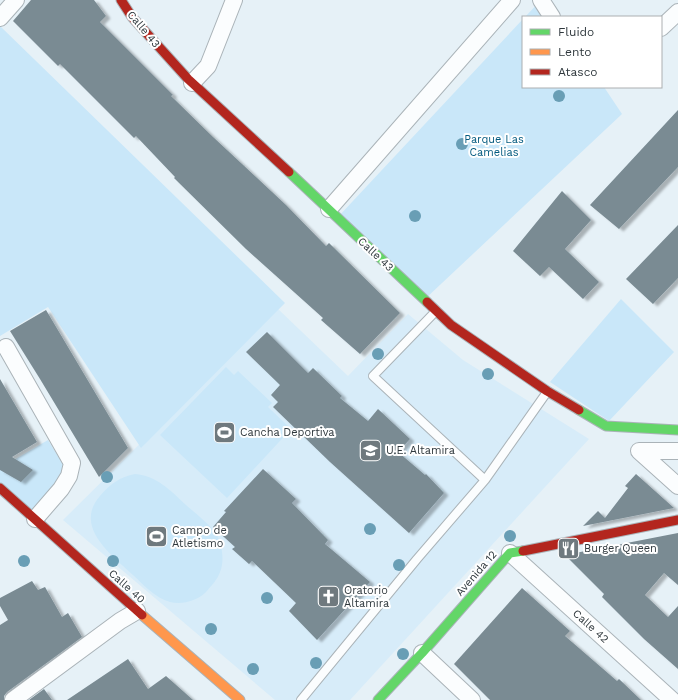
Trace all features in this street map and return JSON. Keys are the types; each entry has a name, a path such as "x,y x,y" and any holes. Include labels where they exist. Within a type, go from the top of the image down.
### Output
{"street":[{"path":"0,18 16,0"},
{"name":"Calle 43","path":"121,0 132,17 192,83 329,209 451,325 547,391 606,426 678,430"},
{"path":"192,83 208,66 234,0"},
{"path":"329,209 512,0"},
{"path":"541,0 551,16"},
{"path":"662,27 678,12"},
{"path":"6,347 72,463 70,476 61,489 35,519"},
{"path":"678,451 639,451 678,486"},
{"name":"Calle 40","path":"0,488 137,611 240,700"},
{"name":"Avenida 12","path":"378,700 510,552 678,520"},
{"name":"Calle 42","path":"510,552 672,700"},
{"path":"13,700 120,621 137,611"},
{"path":"422,652 472,700"}],"lane":[{"path":"436,310 373,376 485,480"},
{"path":"301,700 417,558 485,480 547,391"}],"shaded area":[{"path":"277,308 348,376 408,314 463,360 589,439 350,700 275,700 63,520"}],"green space":[{"path":"541,0 553,16 526,16"},
{"name":"Parque Las Camelias","path":"522,20 522,88 605,88 622,114 425,299 338,217"},
{"path":"0,26 285,303 141,448 48,307 0,336"},
{"path":"621,299 674,352 609,421 550,382"},
{"name":"Cancha Deportiva","path":"226,367 234,375 238,371 272,403 268,407 291,429 227,498 160,435"},
{"path":"48,440 72,479 38,519 0,486 0,468"},
{"name":"Campo de Atletismo","path":"135,474 143,475 163,485 205,521 215,532 222,551 222,567 214,582 206,592 198,598 189,602 175,603 159,598 115,559 98,540 93,529 91,519 93,507 100,496 108,488 125,477"}],"building":[{"path":"31,0 94,0 106,16 100,22 173,95 171,96 286,205 326,246 329,243 400,313 360,354 321,320 323,318 246,249 174,178 175,177 136,136 134,138 60,64 58,66 13,21"},
{"path":"678,110 678,167 619,229 590,205"},
{"path":"562,191 591,220 565,249 599,282 583,299 549,267 540,276 513,251"},
{"path":"678,225 678,278 653,304 626,279"},
{"path":"46,310 128,448 99,477 10,331"},
{"path":"267,332 308,373 313,368 342,396 340,398 368,421 378,409 410,439 398,452 425,475 426,474 444,493 409,533 330,462 273,407 278,402 271,395 280,385 246,352"},
{"path":"0,379 37,442 12,457 33,470 21,482 0,470"},
{"path":"263,469 296,499 292,503 328,540 325,544 370,582 317,640 289,611 296,603 252,561 249,564 232,549 235,547 213,527 226,512 224,511"},
{"path":"636,474 674,508 583,526 598,511 605,518 628,488 625,486"},
{"path":"678,533 678,585 664,573 645,595 668,617 678,606 678,669 644,639 602,597 604,594 565,555"},
{"path":"32,581 38,590 45,587 62,617 68,613 82,637 7,692 4,696 4,700 0,700 0,625 8,620 0,606 0,598"},
{"path":"522,588 570,631 565,636 617,681 619,679 641,700 490,700 454,664"},
{"path":"128,659 148,689 166,676 193,700 67,700"},
{"path":"44,689 52,700 29,700"}],"traffic: fast":[{"path":"289,172 427,302"},
{"path":"579,410 606,426 678,430"},
{"path":"378,700 422,653 510,553 523,551"}],"traffic: slow":[{"path":"142,615 240,700"}],"traffic: jam":[{"path":"121,0 132,17 188,79 289,172"},
{"path":"427,302 451,325 547,391 579,410"},
{"path":"0,488 142,615"},
{"path":"523,551 678,520"}],"place":[{"name":"Cancha Deportiva","path":"225,432"},
{"name":"U.E. Altamira","path":"370,450"},
{"name":"Campo de Atletismo","path":"156,536"},
{"name":"Burger Queen","path":"569,548"},
{"name":"Oratorio Altamira","path":"329,596"}]}
